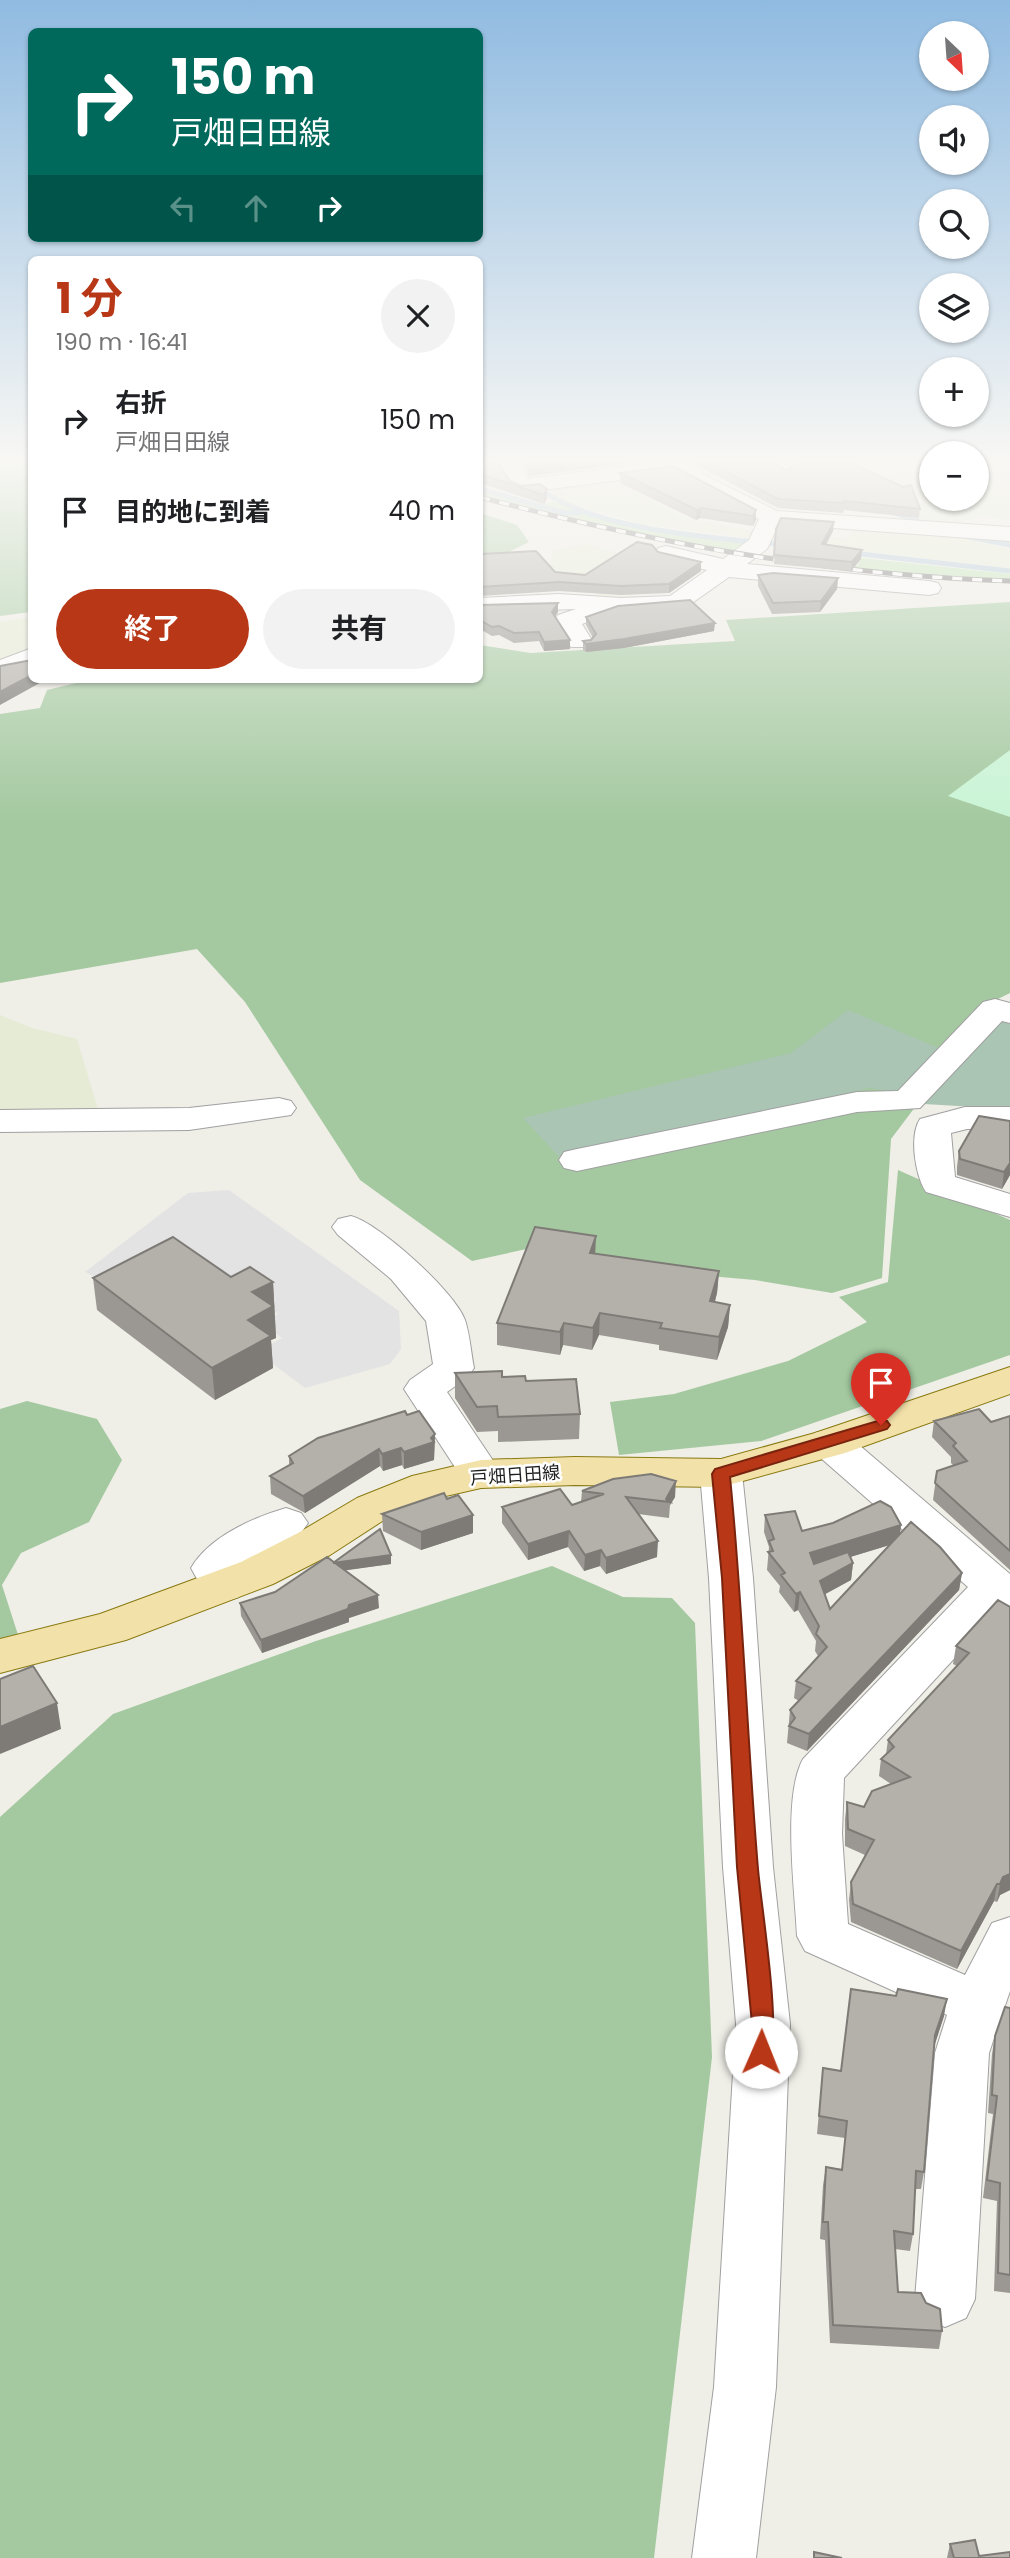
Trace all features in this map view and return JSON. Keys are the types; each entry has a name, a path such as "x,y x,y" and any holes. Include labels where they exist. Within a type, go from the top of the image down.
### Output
{"main road":[{"name":"戸畑日田線","path":"0,1656 110,1628 223,1586 303,1550 372,1508 412,1490 481,1474 575,1471 721,1474 830,1443 1010,1381"}],"street":[{"path":"489,582 505,604"},
{"path":"483,605 559,601 621,605 676,603 705,582"},
{"path":"781,582 799,587 929,588"},
{"path":"580,642 567,620 621,605"},
{"path":"0,669 28,658"},
{"path":"577,1160 857,1102 908,1101 995,1009 1010,1013"},
{"path":"0,1121 189,1119 279,1108"},
{"path":"1010,1118 964,1118 933,1127 935,1170 939,1184 1010,1206"},
{"path":"351,1227 405,1271 445,1319 454,1368 424,1389 481,1474"},
{"path":"830,1443 1004,1593 820,1772 817,1834 822,1936 977,2004"},
{"path":"721,1474 731,1578 748,1867 763,2024 745,2387 724,2558"},
{"path":"223,1586 213,1569 226,1554 286,1523"},
{"path":"945,2299 962,2053 977,2004 1010,1937"}],"green space":[{"path":"0,582 28,582 28,612 0,616"},
{"path":"594,582 625,582 623,586 641,603 598,602"},
{"path":"1010,602 1010,993 996,1000 891,1139 882,1278 832,1293 755,1280 652,1271 545,1245 472,1261 360,1180 245,1002 197,949 0,983 0,714 40,708 47,690 76,683 483,683 483,645 531,653 735,641 726,620"},
{"path":"28,617 28,652 0,662 0,622"},
{"path":"1010,750 1010,817 948,796"},
{"path":"848,1010 941,1049 905,1093 869,1088 561,1159 523,1118 791,1053"},
{"path":"0,1015 32,1028 77,1039 99,1113 0,1118"},
{"path":"1001,1016 1010,1018 1010,1109 924,1104"},
{"path":"898,1170 1010,1220 1010,1355 761,1441 619,1455 610,1402 674,1394 788,1361 867,1322 839,1297 888,1282"},
{"path":"27,1401 97,1419 122,1460 89,1522 21,1553 2,1585 20,1641 0,1648 0,1409"},
{"path":"552,1566 623,1597 672,1598 695,1623 712,2057 654,2558 0,2558 0,1817 113,1714 316,1641"}],"shaded area":[{"path":"229,1190 399,1311 401,1349 390,1364 305,1388 257,1352 282,1338 261,1323 278,1314 192,1254 120,1289 85,1272 188,1193"}],"building":[{"path":"483,582 553,582 483,587"},
{"path":"565,582 671,582 621,586"},
{"path":"762,582 835,582 821,601 773,603"},
{"path":"690,600 715,623 624,639 586,644 583,641 591,640 596,634 586,617 618,606"},
{"path":"558,603 552,612 570,640 544,642 539,632 514,633 499,626 492,627 483,622 483,605"},
{"path":"28,661 28,677 0,692 0,666"},
{"path":"979,1116 1010,1121 1010,1163 1004,1172 960,1159 959,1151"},
{"path":"535,1227 596,1236 590,1253 719,1271 710,1301 730,1305 719,1337 660,1328 662,1323 600,1313 593,1328 564,1323 560,1332 497,1323"},
{"path":"173,1237 231,1277 250,1267 273,1282 252,1292 273,1306 248,1320 271,1336 212,1368 93,1278"},
{"path":"502,1371 502,1377 525,1376 526,1381 576,1379 580,1414 498,1417 497,1406 477,1407 455,1373"},
{"path":"979,1409 991,1422 1010,1416 1010,1551 935,1483 937,1471 967,1461 953,1446 956,1443 934,1421"},
{"path":"405,1411 407,1415 419,1411 435,1434 431,1438 434,1442 404,1452 401,1448 382,1454 379,1449 303,1496 270,1476 293,1463 289,1456 318,1438"},
{"path":"651,1474 676,1481 666,1499 670,1502 626,1497 658,1541 606,1558 601,1550 585,1555 569,1531 528,1544 502,1507 560,1489 572,1505 604,1494 582,1491 613,1479"},
{"path":"444,1493 447,1499 458,1495 473,1515 421,1532 382,1514"},
{"path":"880,1501 891,1507 901,1525 810,1553 814,1564 848,1552 853,1563 820,1581 830,1609 911,1522 940,1547 962,1573 809,1734 789,1726 795,1718 790,1710 811,1688 796,1681 827,1647 816,1634 819,1626 800,1592 796,1594 781,1575 785,1573 768,1552 773,1551 769,1541 774,1539 765,1515 795,1511 802,1531 833,1523"},
{"path":"380,1529 391,1555 333,1563"},
{"path":"327,1557 378,1595 349,1605 348,1609 261,1640 240,1603 275,1592"},
{"path":"998,1600 1010,1607 1010,1874 997,1884 961,1951 853,1904 851,1882 874,1840 848,1829 847,1802 864,1807 872,1791 910,1777 881,1759 894,1747 888,1740 969,1653 956,1646"},
{"path":"33,1666 57,1703 0,1727 0,1679"},
{"path":"851,1989 896,1996 898,1989 947,1999 935,2035 924,2172 916,2171 913,2234 894,2231 898,2292 921,2293 926,2303 940,2309 942,2331 833,2325 828,2222 823,2222 826,2167 842,2170 847,2121 819,2116 823,2068 841,2071"},
{"path":"1005,2007 1010,2008 1010,2275 998,2273 1000,2183 987,2180 997,2096 992,2095 995,2036"},
{"path":"975,2540 979,2556 1010,2552 1010,2558 954,2558 950,2544"},
{"path":"814,2552 842,2558 814,2558"}],"route":[{"path":"761,2052 763,2024 748,1867 731,1578 721,1474 830,1443 881,1425"}]}
